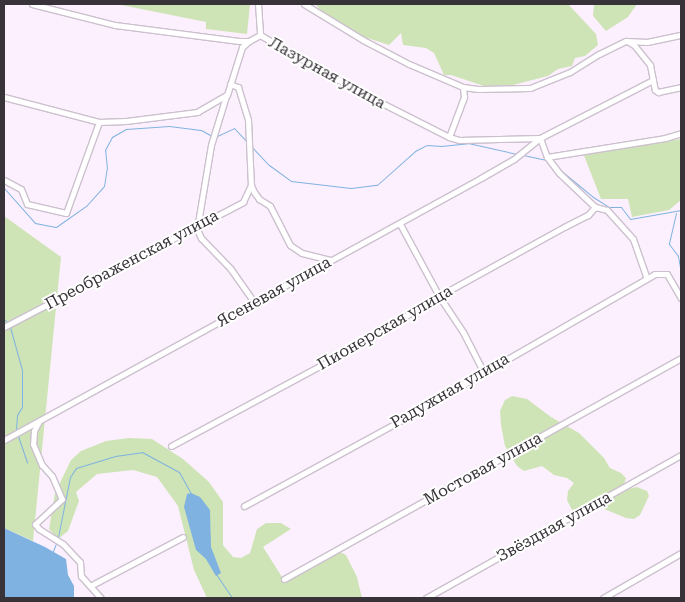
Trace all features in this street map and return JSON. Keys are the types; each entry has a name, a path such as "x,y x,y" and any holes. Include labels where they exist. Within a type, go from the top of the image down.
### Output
{"street":[{"name":"Лазурная улица","path":"32,4 108,24 248,41 260,35 358,91 449,137"},
{"path":"258,4 260,35"},
{"path":"304,4 394,56 463,87 478,89 530,88 570,72 599,54 626,41 647,42 681,35"},
{"path":"248,41 242,47 211,145 198,226 201,238 230,268 254,302"},
{"path":"626,41 634,45 650,65 655,90 658,92 681,87"},
{"path":"463,87 464,97 449,137 459,140 540,138 653,80"},
{"path":"230,84 238,87 248,120 251,185 260,199 270,206 290,245 302,253 331,260"},
{"path":"4,97 99,122 126,121 197,112 226,96"},
{"path":"4,180 22,189 27,204 66,213 99,122"},
{"path":"547,157 670,138 681,133"},
{"path":"540,138 547,157 559,173 596,207 607,210 633,239 647,279"},
{"name":"Ясеневая улица","path":"4,440 400,224 514,159 540,138"},
{"name":"Преображенская улица","path":"4,327 244,202 251,185"},
{"name":"Пионерская улица","path":"171,446 353,348 439,296 588,215 596,207"},
{"path":"400,224 439,296 463,332 484,372"},
{"name":"Радужная улица","path":"244,506 402,420 655,274 666,274 681,298"},
{"name":"Мостовая улица","path":"284,579 681,358"},
{"path":"39,421 34,430 34,444 42,465 52,476 62,499 35,524 39,529 63,544 80,562 82,576 101,598"},
{"name":"Звёздная улица","path":"426,598 681,455"},
{"path":"90,586 183,537"},
{"path":"603,598 681,554"}],"green space":[{"path":"116,4 250,4 247,34 206,29 206,22"},
{"path":"315,4 568,4 596,34 598,45 585,56 575,58 572,66 558,69 548,76 513,85 484,86 451,75 444,75 434,53 426,48 403,45 401,33 389,45 361,36 326,16"},
{"path":"594,4 637,4 628,17 606,31 593,16"},
{"path":"681,139 681,200 669,210 632,217 628,199 601,199 583,153"},
{"path":"4,216 61,257 33,541 4,528"},
{"path":"512,396 527,399 551,417 579,433 604,458 610,468 621,473 626,478 624,485 585,507 572,510 567,500 568,491 574,483 567,478 554,475 542,466 524,471 517,466 505,446 500,411 505,400"},
{"path":"129,438 152,439 183,459 209,482 223,502 223,545 233,557 241,558 250,553 257,529 266,523 281,523 291,529 263,547 282,577 334,549 346,555 357,577 362,598 207,598 194,570 178,506 157,477 133,470 97,474 76,492 79,501 68,531 58,539 49,529 55,493 71,460 81,451 106,441"},
{"path":"637,487 647,491 649,496 640,515 634,519 626,518 604,509 604,503 628,489"}],"water":[{"path":"191,493 200,497 210,510 211,547 221,573 216,576 206,559 196,550 184,507 187,494"},
{"path":"4,528 66,559 68,575 74,586 74,598 4,598"}],"waterway":[{"path":"4,188 35,223 56,227 87,205 104,186 107,168 105,150 112,137 126,129 169,126 201,130 212,136"},
{"path":"215,137 234,128 246,141"},
{"path":"251,146 269,165 291,181 351,188 377,185 415,151 427,145 441,146 468,143 517,154"},
{"path":"523,155 546,160"},
{"path":"559,169 593,197 609,207 621,207 630,219 681,210"},
{"path":"676,213 669,244 678,256 681,273"},
{"path":"4,319 9,324"},
{"path":"10,327 22,370 22,407 17,415 16,430"},
{"path":"18,436 27,462"},
{"path":"58,537 70,477 76,468 115,456 142,452 179,472 191,494"},
{"path":"53,551 57,541"},
{"path":"216,574 232,598"}]}
